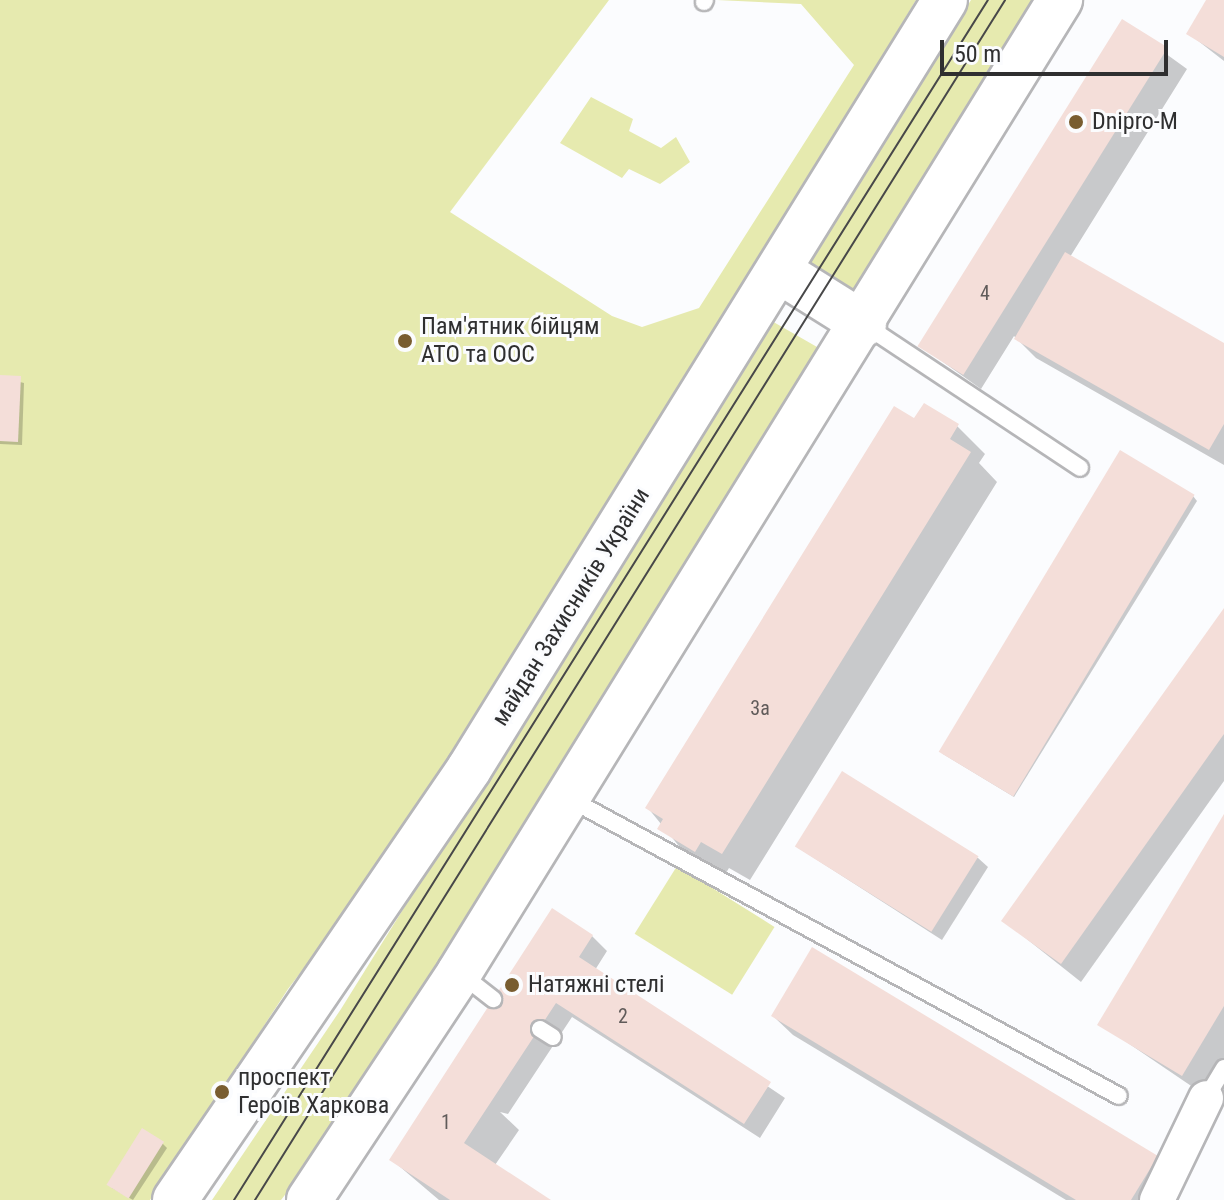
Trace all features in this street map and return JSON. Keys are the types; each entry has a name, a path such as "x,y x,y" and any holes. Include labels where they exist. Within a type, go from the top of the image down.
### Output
{"main road":[{"name":"майдан Захисників України","path":"175,1200 469,769 781,272 945,0"},
{"path":"309,1200 459,973 864,324 1060,0"},
{"path":"781,272 864,324"}],"street":[{"path":"1157,1200 1206,1098"}],"lane":[{"path":"864,324 1080,468"},
{"path":"566,798 1119,1096"},
{"path":"459,973 493,999"},
{"path":"1206,1098 1224,1068"}],"green space":[{"path":"0,0 609,0 450,212 612,316 642,327 699,308 854,65 801,4 717,0 916,0 453,772 288,989 150,1200 0,1200"},
{"path":"971,0 1040,0 856,295 809,264"},
{"path":"591,97 633,119 629,131 661,148 676,137 690,162 660,184 629,169 622,178 560,143"},
{"path":"770,320 824,351 338,1126 281,1200 212,1200 341,1009"},
{"path":"677,866 775,927 732,995 635,934"}],"building":[{"path":"1206,0 1224,0 1224,57 1186,34"},
{"path":"1122,19 1168,48 963,375 917,346"},
{"path":"1065,252 1224,343 1224,424 1209,450 1014,339"},
{"path":"0,375 21,376 18,442 0,441"},
{"path":"924,403 959,424 950,439 971,452 722,854 701,842 695,852 657,829 663,819 645,808 894,406 914,418"},
{"path":"1120,450 1195,495 1013,797 939,752"},
{"path":"1224,608 1224,734 1061,964 1001,921"},
{"path":"842,771 979,856 931,932 795,846"},
{"path":"1224,814 1224,1006 1182,1076 1097,1025"},
{"path":"552,908 593,935 579,957 771,1082 744,1124 556,1003 464,1143 551,1200 450,1200 389,1160"},
{"path":"812,947 1158,1156 1131,1200 1076,1200 771,1016"},
{"path":"142,1128 164,1142 129,1199 106,1185"}],"tram line":[{"path":"234,1200 988,0"},
{"path":"255,1200 1005,0"}],"place":[{"name":"Dnipro-M","path":"1076,122"},
{"name":"Пам'ятник бійцям АТО та ООС","path":"405,341"},
{"name":"Натяжні стелі","path":"512,985"},
{"name":"проспект Героїв Харкова","path":"222,1092"}]}
